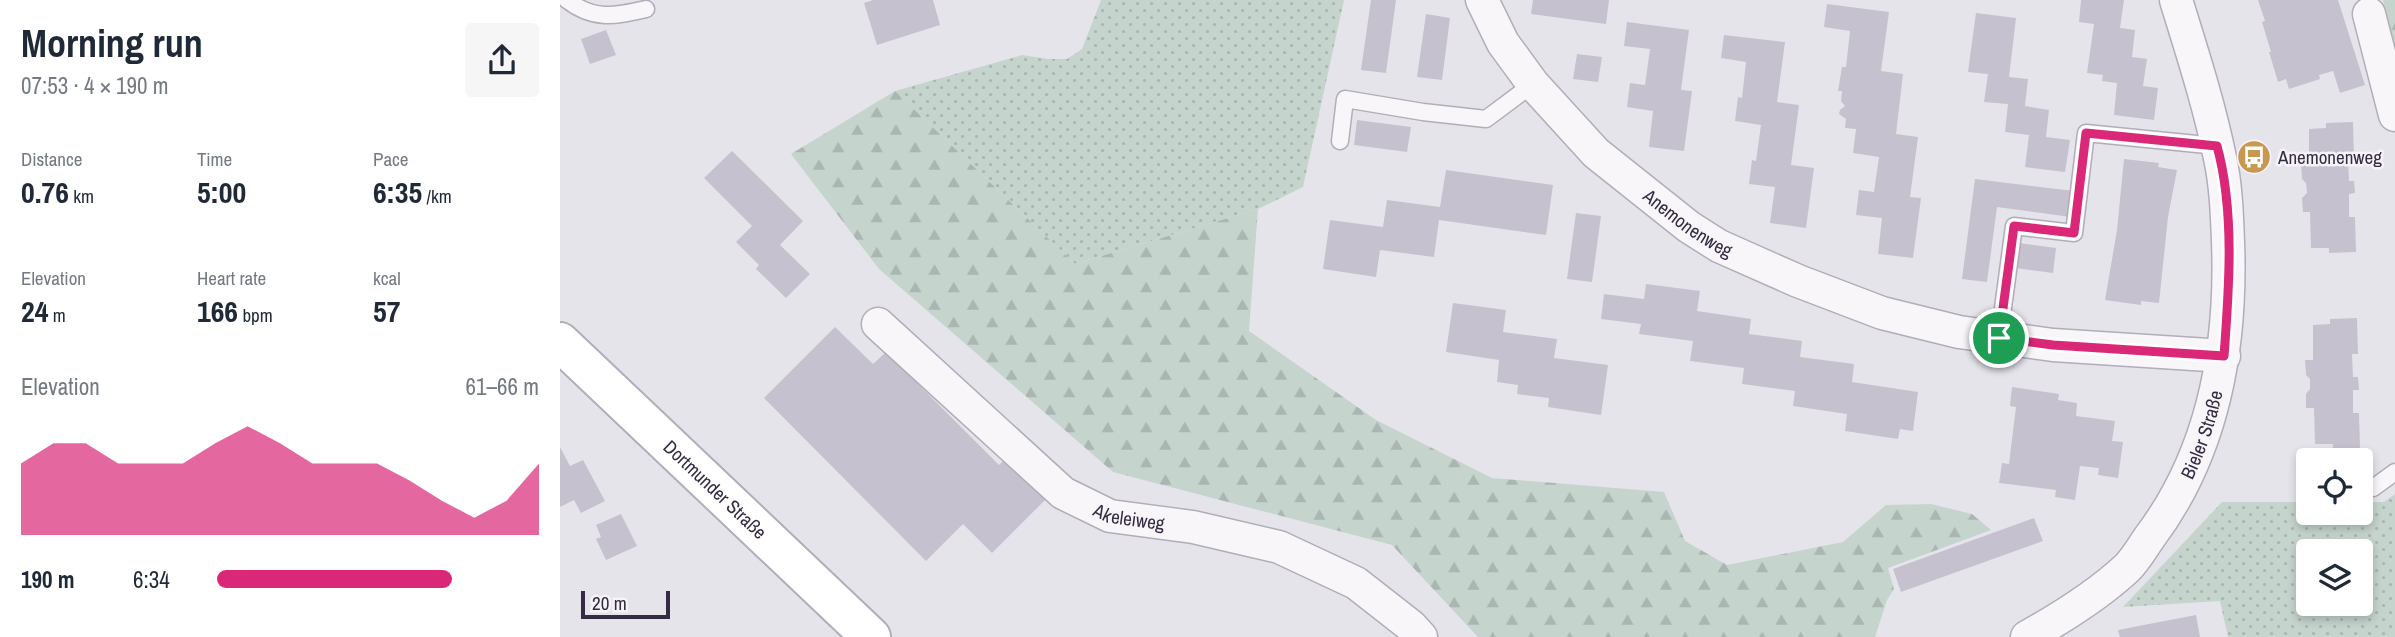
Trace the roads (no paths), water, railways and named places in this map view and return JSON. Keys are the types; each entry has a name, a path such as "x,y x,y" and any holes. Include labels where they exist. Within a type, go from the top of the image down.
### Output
{"main road":[{"name":"Dortmunder Straße","path":"560,342 871,637"}],"street":[{"name":"Anemonenweg","path":"1482,0 1503,43 1533,84 1596,153 1663,208 1719,246 1798,281 1882,313 1959,332 2053,345 2224,356"},
{"name":"Bieler Straße","path":"2027,637 2078,605 2128,567 2175,501 2202,443 2213,408 2224,356 2230,283 2227,216 2221,160 2206,97 2176,0"},
{"path":"2376,14 2395,115"},
{"name":"Akeleiweg","path":"878,324 1063,493 1110,516 1193,527 1279,547 1356,583 1421,637"}],"lane":[{"path":"567,0 588,14 620,15 646,9"},
{"path":"1340,141 1345,99 1486,119 1533,84"},
{"path":"1999,338 2014,226 2074,233 2086,133 2217,146"},
{"path":"2373,488 2395,472"}],"place":[{"name":"Anemonenweg","path":"2254,157"}]}
